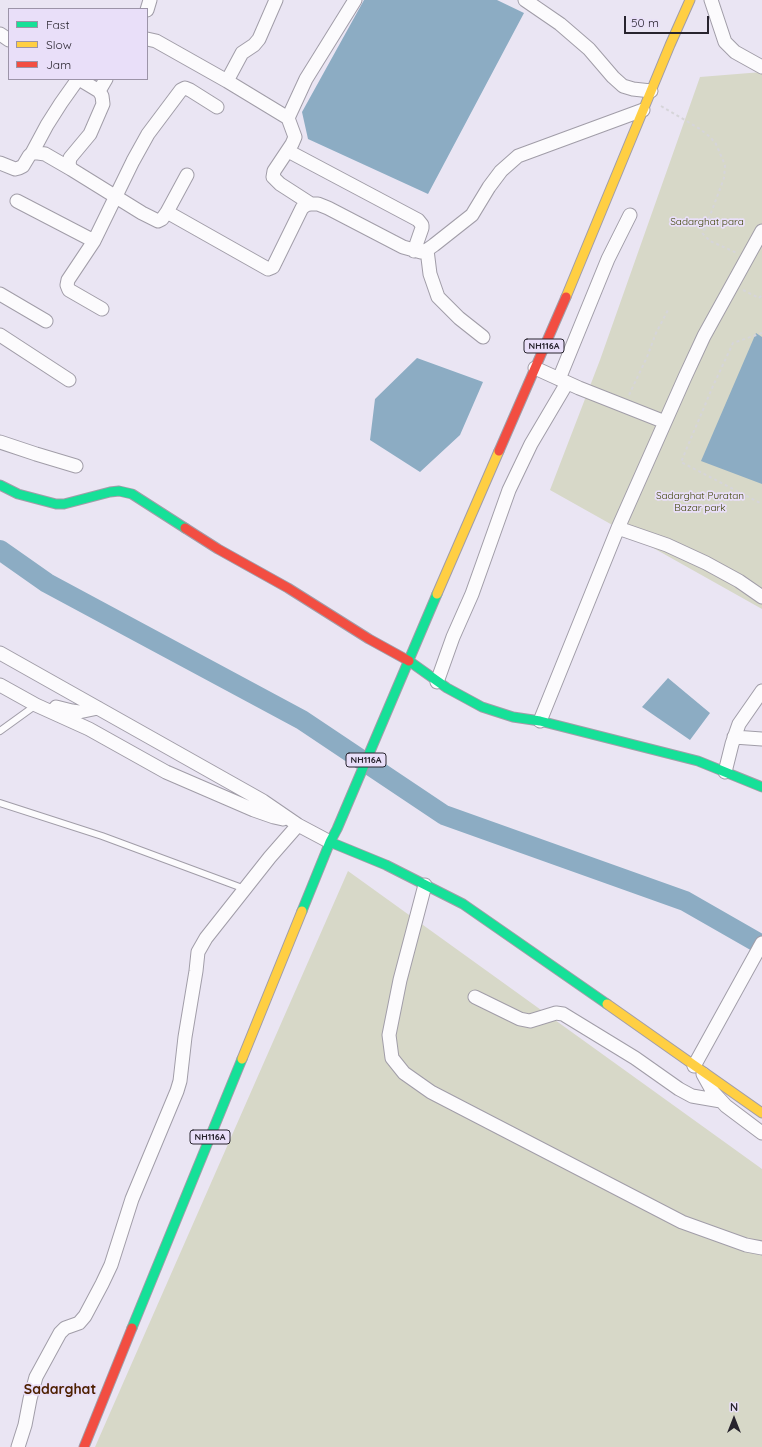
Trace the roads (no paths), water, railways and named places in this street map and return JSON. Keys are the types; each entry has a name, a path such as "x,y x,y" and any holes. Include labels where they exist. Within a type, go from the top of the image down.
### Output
{"main road":[{"name":"NH116A","path":"84,1447 330,842 337,829 408,660 535,368 690,0"},
{"path":"0,485 18,494 56,504 64,504 110,492 120,491 132,494 218,549 288,588 369,639 408,660 437,682 482,707 513,717 540,721 698,761 762,787"},
{"path":"330,842 386,865 463,904 761,1112"}],"street":[{"path":"227,81 242,53 254,45 259,39 276,0"},
{"path":"288,118 306,79 355,0"},
{"path":"524,0 560,24 583,44 623,86 632,89 647,100"},
{"path":"711,0 726,42 735,52 762,67"},
{"path":"148,39 156,41 227,81 288,118 295,137 288,151 274,171 273,177 280,184 311,204"},
{"path":"0,163 16,169 23,166 51,119 78,80"},
{"path":"71,169 69,164 70,158 90,134 103,104 102,96 99,92 81,80"},
{"path":"99,92 105,80"},
{"path":"102,309 69,290 67,285 68,280 94,241 115,196 148,134 181,90 185,88 217,107"},
{"path":"167,212 268,269 272,266 302,208 306,204 318,204 328,208 403,247 421,250 472,214 501,171 518,156 647,100"},
{"path":"288,151 418,220 422,225 421,250 438,297 459,318 483,337"},
{"path":"32,153 38,152 45,154 158,221 162,219 167,212 187,175"},
{"path":"17,202 94,241"},
{"path":"437,682 453,637 472,594 509,490 563,381 608,259 630,215"},
{"path":"540,721 618,528 665,422 704,336 762,231"},
{"path":"0,294 46,321"},
{"path":"0,335 69,380"},
{"path":"535,368 563,381 665,422"},
{"path":"0,442 76,466"},
{"path":"618,528 667,545 706,563 739,581 762,597"},
{"path":"0,653 263,801 294,823 330,842"},
{"path":"0,685 33,703 89,729 166,772 274,818 294,823"},
{"path":"725,772 739,724 762,691"},
{"path":"33,703 41,701 79,712 98,708"},
{"path":"734,737 762,739"},
{"path":"18,1447 25,1425 36,1377 60,1333 65,1328 79,1323 102,1284 111,1265 132,1199 177,1091 180,1081 198,952 206,938 294,823"},
{"path":"425,885 400,980 389,1035 392,1058 404,1072 431,1092 682,1222 746,1245 762,1248"},
{"path":"762,943 697,1067 713,1092 721,1101 762,1133"},
{"path":"474,998 520,1019 530,1021 556,1013 563,1014 635,1058 679,1089 692,1096 721,1101"}],"lane":[{"path":"0,731 33,703"},
{"path":"0,803 102,836 245,888"}],"water":[{"path":"364,0 497,0 524,13 428,194 308,139 302,112"},
{"path":"756,333 762,337 762,484 701,461"},
{"path":"417,358 483,382 460,435 420,472 370,440 375,399"},
{"path":"668,678 710,713 690,740 642,707"}],"waterway":[{"path":"0,550 47,583 302,720 444,815 685,901 762,945"}],"district":[{"name":"Sadarghat","path":"60,1390"}],"park label":[{"name":"Sadarghat para","path":"707,222"},
{"name":"Sadarghat Puratan Bazar park","path":"700,502"}]}
